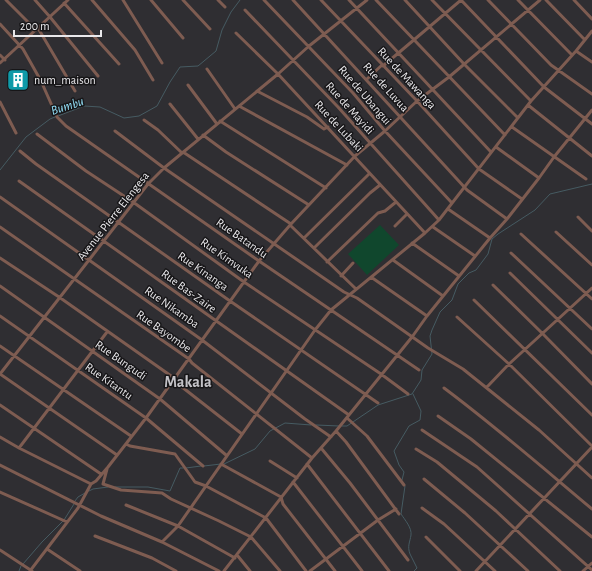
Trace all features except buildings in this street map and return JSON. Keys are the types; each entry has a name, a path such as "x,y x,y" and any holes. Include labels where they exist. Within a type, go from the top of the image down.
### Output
{"street":[{"path":"6,0 37,29 66,73 75,91"},
{"path":"35,0 98,76"},
{"path":"0,63 68,0"},
{"path":"92,0 137,53 153,80"},
{"path":"123,0 162,63"},
{"path":"151,0 183,38"},
{"path":"183,0 210,29"},
{"path":"218,0 225,7"},
{"name":"Rue de Ubangui","path":"264,0 353,93 385,132 452,203"},
{"name":"Rue de Luvua","path":"293,0 464,187 470,193 507,219"},
{"name":"Rue de Mawanga","path":"320,0 417,101 479,169 522,199"},
{"path":"349,0 491,152"},
{"name":"Avenue Pierre Elengesa","path":"0,374 148,184 182,152 278,74 309,46 367,0"},
{"path":"376,0 505,135"},
{"path":"404,0 464,64 518,118"},
{"path":"432,0 531,101"},
{"path":"366,79 461,0 544,87 592,124"},
{"path":"488,0 551,65 592,94"},
{"path":"518,0 572,55"},
{"path":"0,550 31,571 80,505 91,484 96,481 108,467 146,418 259,261 290,224 355,156 401,118 417,101 449,77 540,0"},
{"path":"546,0 585,40"},
{"path":"574,0 592,19"},
{"path":"64,3 119,64"},
{"name":"Rue de Mayidi","path":"245,10 294,60 439,220"},
{"path":"0,24 20,46"},
{"path":"162,542 178,526 256,413 331,310 393,260 439,220 531,101 592,31"},
{"name":"Rue de Lubaki","path":"236,33 278,74 425,233"},
{"name":"Rue Batandu","path":"20,46 41,81 57,116 78,134 418,370"},
{"path":"576,51 592,62"},
{"path":"0,55 5,60"},
{"path":"207,69 235,109"},
{"path":"188,85 217,124"},
{"path":"257,91 307,117 324,129 328,127"},
{"path":"0,102 16,133"},
{"path":"170,104 198,139"},
{"path":"528,105 592,156"},
{"path":"239,106 347,165"},
{"path":"224,571 307,464 336,431 475,256 507,219 592,110"},
{"path":"144,120 158,130 182,152 290,224 341,276 356,289"},
{"path":"220,121 326,188"},
{"path":"512,126 586,179"},
{"path":"115,131 164,168 344,292 357,298 412,337 463,368 577,463 592,478"},
{"name":"Rue Kimvuka","path":"37,134 86,171 133,202 244,282 381,374 408,394"},
{"path":"203,135 226,152 309,205"},
{"path":"496,147 539,178"},
{"name":"Rue Kinanga","path":"20,151 36,164 230,301 366,393 378,403"},
{"path":"304,238 369,174"},
{"name":"Rue Bas-Zaire","path":"19,181 348,416 367,436 404,485"},
{"path":"314,248 380,185"},
{"name":"Rue Nikamba","path":"0,197 202,340 305,419 331,437"},
{"path":"327,262 378,213 385,211 396,202"},
{"path":"448,209 490,238"},
{"path":"395,226 407,214"},
{"path":"578,217 592,231"},
{"name":"Rue Bayombe","path":"0,227 189,359 192,363 312,458"},
{"path":"432,227 475,256"},
{"path":"556,232 592,265"},
{"path":"521,234 592,300"},
{"path":"412,243 459,276"},
{"path":"511,253 592,329"},
{"path":"0,258 59,297 174,379 242,434"},
{"path":"393,260 443,296"},
{"path":"341,276 353,263"},
{"path":"510,273 592,353"},
{"path":"371,277 427,316"},
{"path":"493,285 592,384"},
{"name":"Rue Bungudi","path":"0,286 160,399 226,456"},
{"path":"487,387 509,364 592,288"},
{"path":"474,300 592,415"},
{"name":"Rue Kitantu","path":"0,316 146,418 203,466"},
{"path":"457,317 509,364 592,447 516,530 476,571"},
{"path":"19,448 107,332"},
{"path":"0,346 131,436"},
{"path":"0,374 117,455"},
{"path":"444,388 483,417 592,508"},
{"path":"0,405 101,474"},
{"path":"438,416 471,439 592,537"},
{"path":"422,430 477,467 592,570"},
{"path":"336,431 400,514"},
{"path":"0,437 91,484"},
{"path":"126,444 175,454 195,482 206,486 266,518 306,571"},
{"path":"321,448 350,483 408,560"},
{"path":"416,449 432,458 443,467 516,530 560,571"},
{"path":"270,461 297,478"},
{"path":"221,464 281,497"},
{"path":"307,464 389,571"},
{"path":"0,465 101,516 162,542 219,571"},
{"path":"108,467 103,484 121,490 162,493 251,537 280,571"},
{"path":"424,479 528,571"},
{"path":"294,482 362,571"},
{"path":"0,492 67,522"},
{"path":"281,497 282,503 334,571"},
{"path":"126,505 178,526 236,556 250,571"},
{"path":"422,508 444,524 495,571"},
{"path":"310,571 378,520 396,509"},
{"path":"94,536 152,558 176,571"},
{"path":"426,537 460,571"},
{"path":"47,549 80,571"},
{"path":"583,571 592,563"}],"green space":[{"path":"380,225 399,245 367,275 348,254"}],"waterway":[{"name":"Bumbu","path":"58,116 84,106 100,107 124,118 139,116 157,106 180,67 198,66 216,51 222,30 231,12 240,0"},
{"name":"Bumbu","path":"0,170 26,137 55,117"},
{"path":"342,426 347,426 378,405 412,394 421,380 422,370 432,354 430,336 440,312 452,300 458,284 469,273 476,270 488,254 492,239 535,210 550,194 592,184"},
{"path":"402,480 404,472 399,465 394,451 409,426 420,420 421,411 413,394"},
{"path":"224,464 255,449 270,431 285,423 311,425"},
{"path":"316,425 339,426"},
{"path":"204,466 221,464"},
{"path":"186,468 201,466"},
{"path":"115,487 148,487 170,491 180,468 183,468"},
{"path":"405,486 401,514 408,524 411,532 409,549 417,568 414,571"},
{"path":"89,491 108,487"},
{"path":"75,501 78,497 85,493"},
{"path":"23,564 64,520 74,504"},
{"path":"19,571 21,566"}],"place":[{"name":"num_maison","path":"18,80"}],"district":[{"name":"Makala","path":"188,381"}]}
